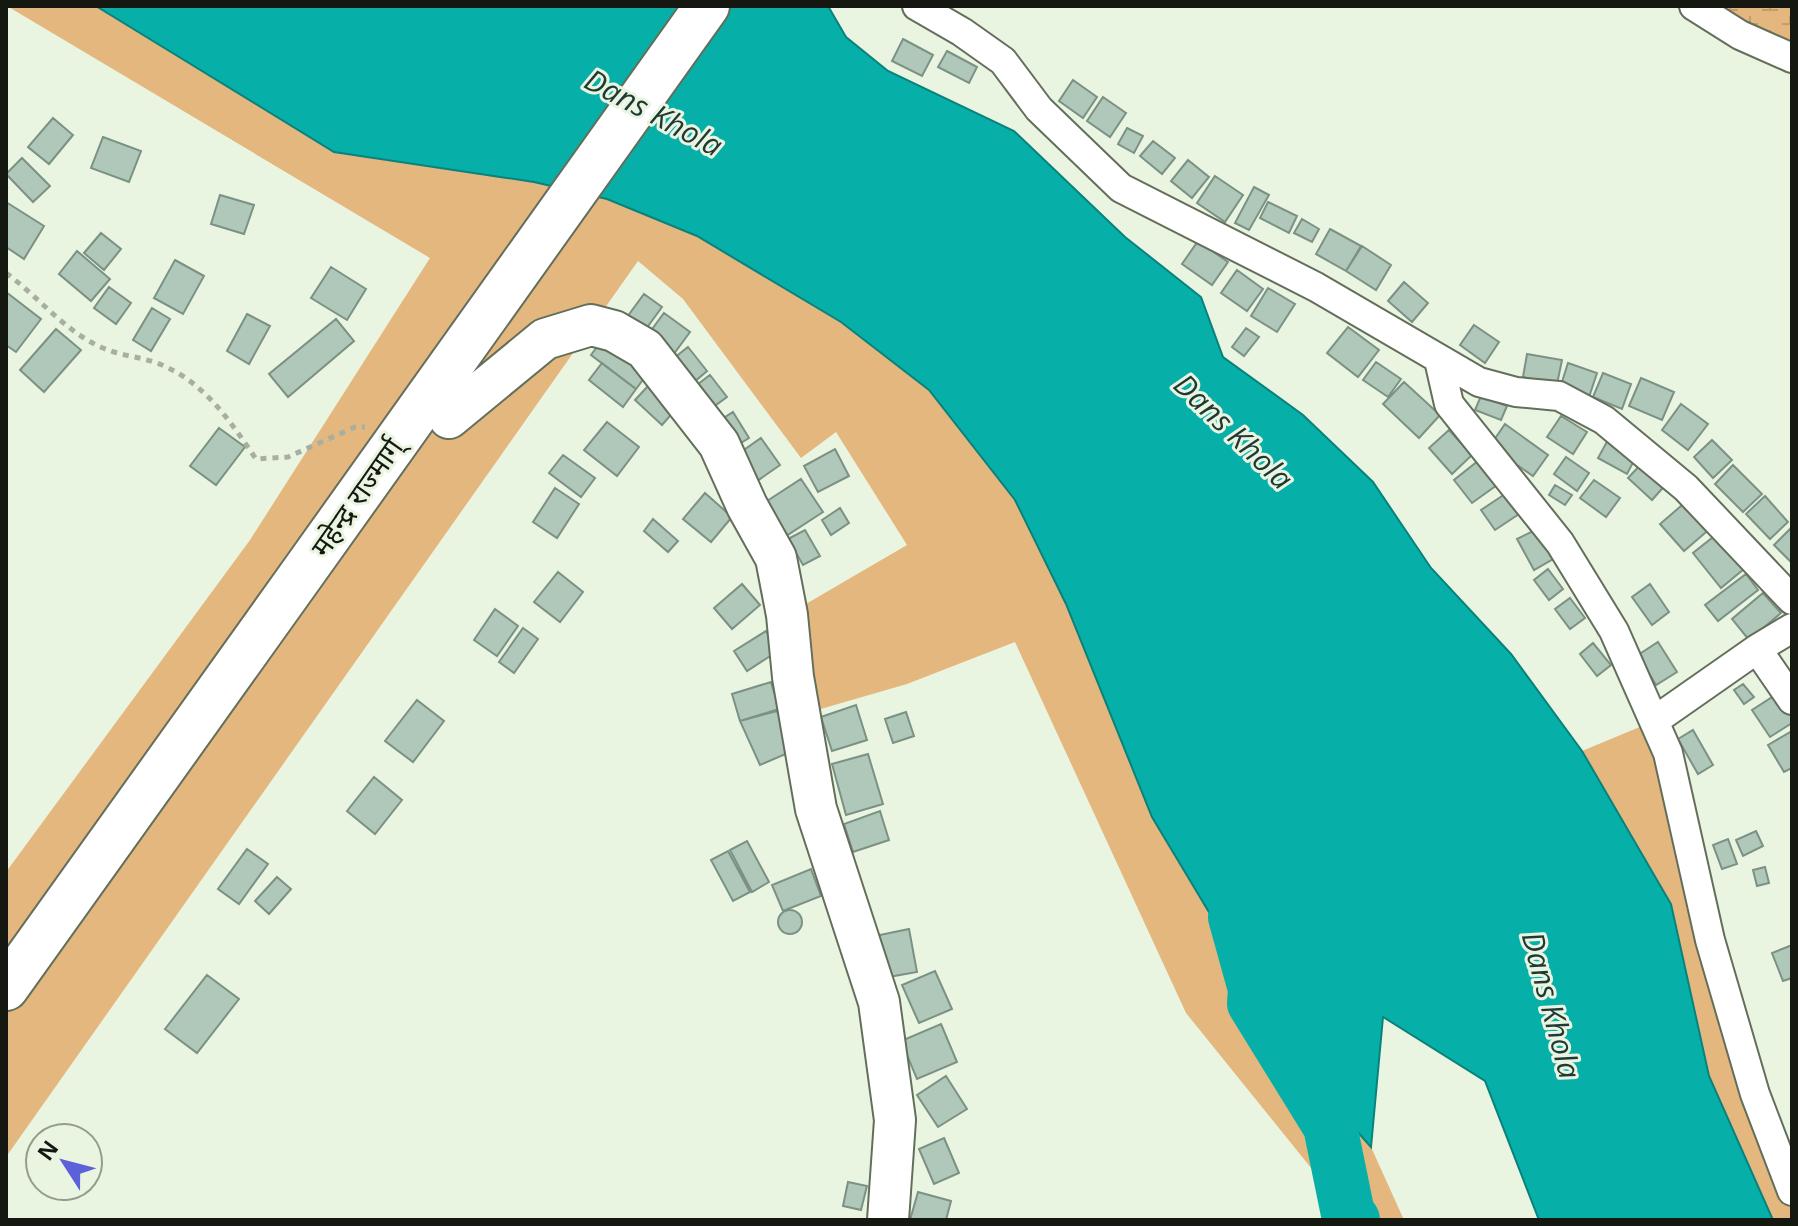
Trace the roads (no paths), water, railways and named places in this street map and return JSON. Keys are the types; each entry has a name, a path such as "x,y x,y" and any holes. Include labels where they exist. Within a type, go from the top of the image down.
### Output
{"highway":[{"name":"महेन्द्र राज्मार्ग्","path":"6,988 428,422 491,313 707,6"}],"street":[{"path":"917,6 1003,61 1039,109 1121,188 1316,287 1479,382 1516,392 1559,396 1604,420 1686,488 1792,600"},
{"path":"1694,6 1740,35 1792,58"},
{"path":"428,422 545,339 591,325 614,331 645,349 719,444 747,506 776,558 816,809 879,1002 895,1120 888,1220"},
{"path":"1439,360 1449,404 1560,543 1614,631 1668,753 1710,940 1736,1032 1755,1094 1792,1191"},
{"path":"1654,721 1792,628"},
{"path":"1757,649 1792,700"}],"water":[{"name":"Dans Khola","path":"96,6 828,6 846,37 888,71 1014,131 1125,237 1201,297 1223,357 1303,415 1373,482 1431,568 1511,654 1582,751 1671,904 1709,1076 1773,1220 1539,1220 1485,1081 1383,1017 1371,1147 1338,1110 1255,989 1152,817 1066,604 1015,500 929,390 841,322 697,236 607,199 534,182 334,152"}],"waterway":[{"path":"1235,917 1255,989 1254,1003 1330,1126 1348,1214 1353,1220"}]}
